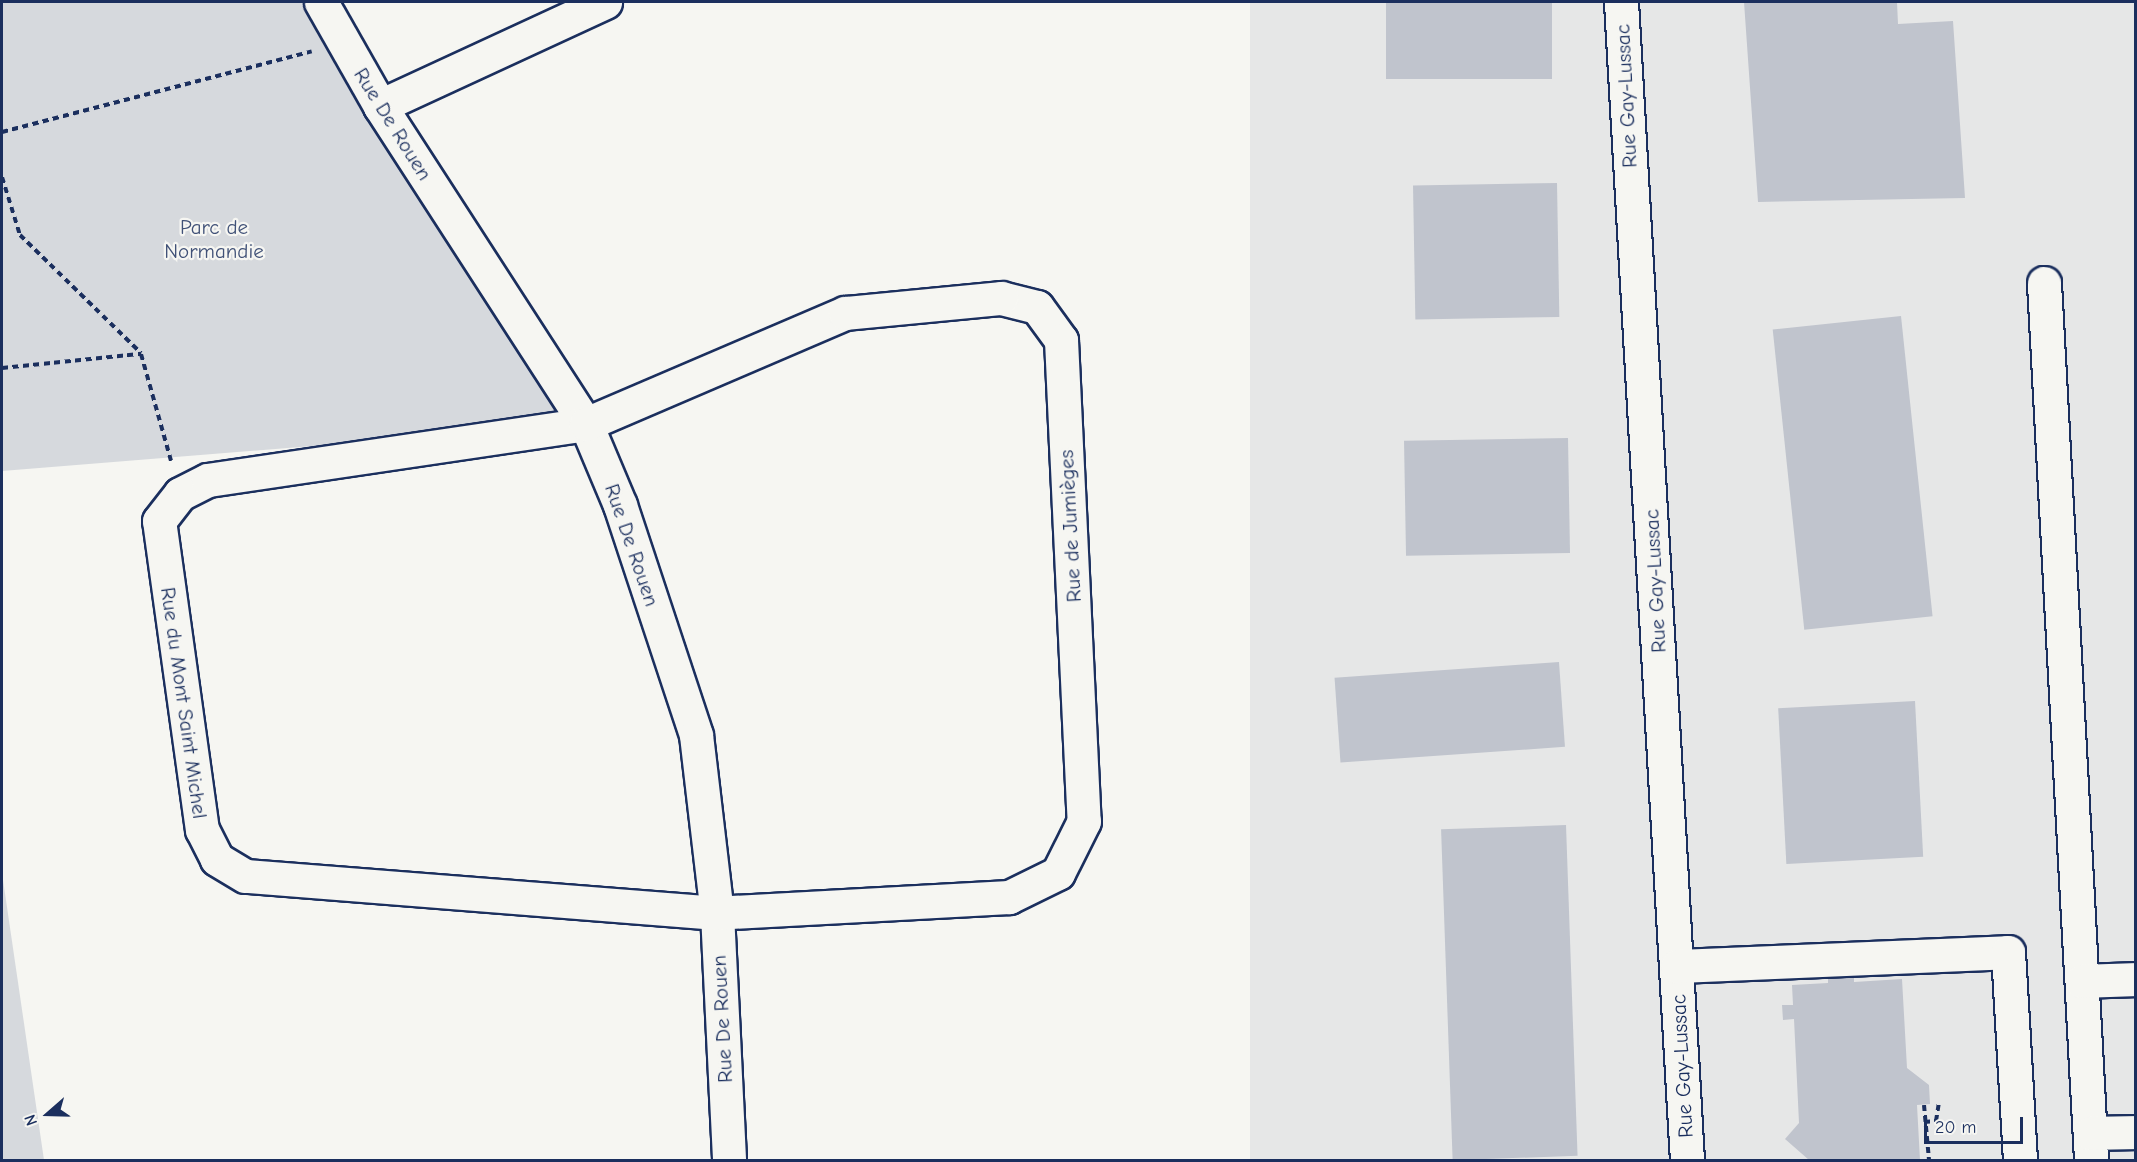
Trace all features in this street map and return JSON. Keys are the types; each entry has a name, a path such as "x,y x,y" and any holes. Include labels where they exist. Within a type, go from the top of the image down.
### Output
{"street":[{"name":"Rue De Rouen","path":"321,2 342,43 380,106 586,424 620,505 696,735 717,913 729,1161"},
{"path":"380,106 605,2"},
{"name":"Rue Gay-Lussac","path":"1621,2 1687,1161"},
{"path":"2044,283 2090,1147 2136,1132"},
{"name":"Rue de Jumièges","path":"586,424 845,314 1001,298 1037,308 1061,340 1084,821 1058,873 1009,897 717,913"},
{"name":"Rue du Mont Saint Michel","path":"586,424 208,480 180,494 159,521 202,830 217,859 245,876 717,913"},
{"path":"1677,966 2008,952 2020,1161"},
{"path":"2082,981 2136,979"}],"path":[{"path":"2,132 342,43"},
{"path":"2,177 20,235 141,354 180,494"},
{"path":"2,368 141,354"},
{"path":"1924,1122 1936,1121 1939,1101"},
{"path":"1924,1105 1929,1161"}],"shaded area":[{"path":"1250,2 2135,2 2135,1160 1250,1160"}],"green space":[{"name":"Parc de Normandie","path":"2,2 321,2 586,424 2,471"},
{"path":"2,873 44,1160 2,1160"}],"building":[{"path":"1386,2 1552,2 1552,79 1386,79"},
{"path":"1744,2 1897,2 1898,24 1953,21 1965,198 1758,202"},
{"path":"1557,183 1559,317 1415,319 1413,186"},
{"path":"1901,316 1933,616 1804,630 1773,329"},
{"path":"1568,438 1570,553 1406,556 1404,441"},
{"path":"1559,662 1565,747 1340,762 1335,678"},
{"path":"1915,701 1923,857 1786,864 1778,708"},
{"path":"1566,825 1578,1156 1453,1160 1441,829"},
{"path":"1854,975 1854,982 1902,979 1907,1068 1929,1085 1930,1104 1917,1105 1920,1160 1809,1160 1785,1139 1799,1123 1794,1019 1783,1020 1782,1005 1793,1005 1792,985 1828,983 1828,976"}]}
